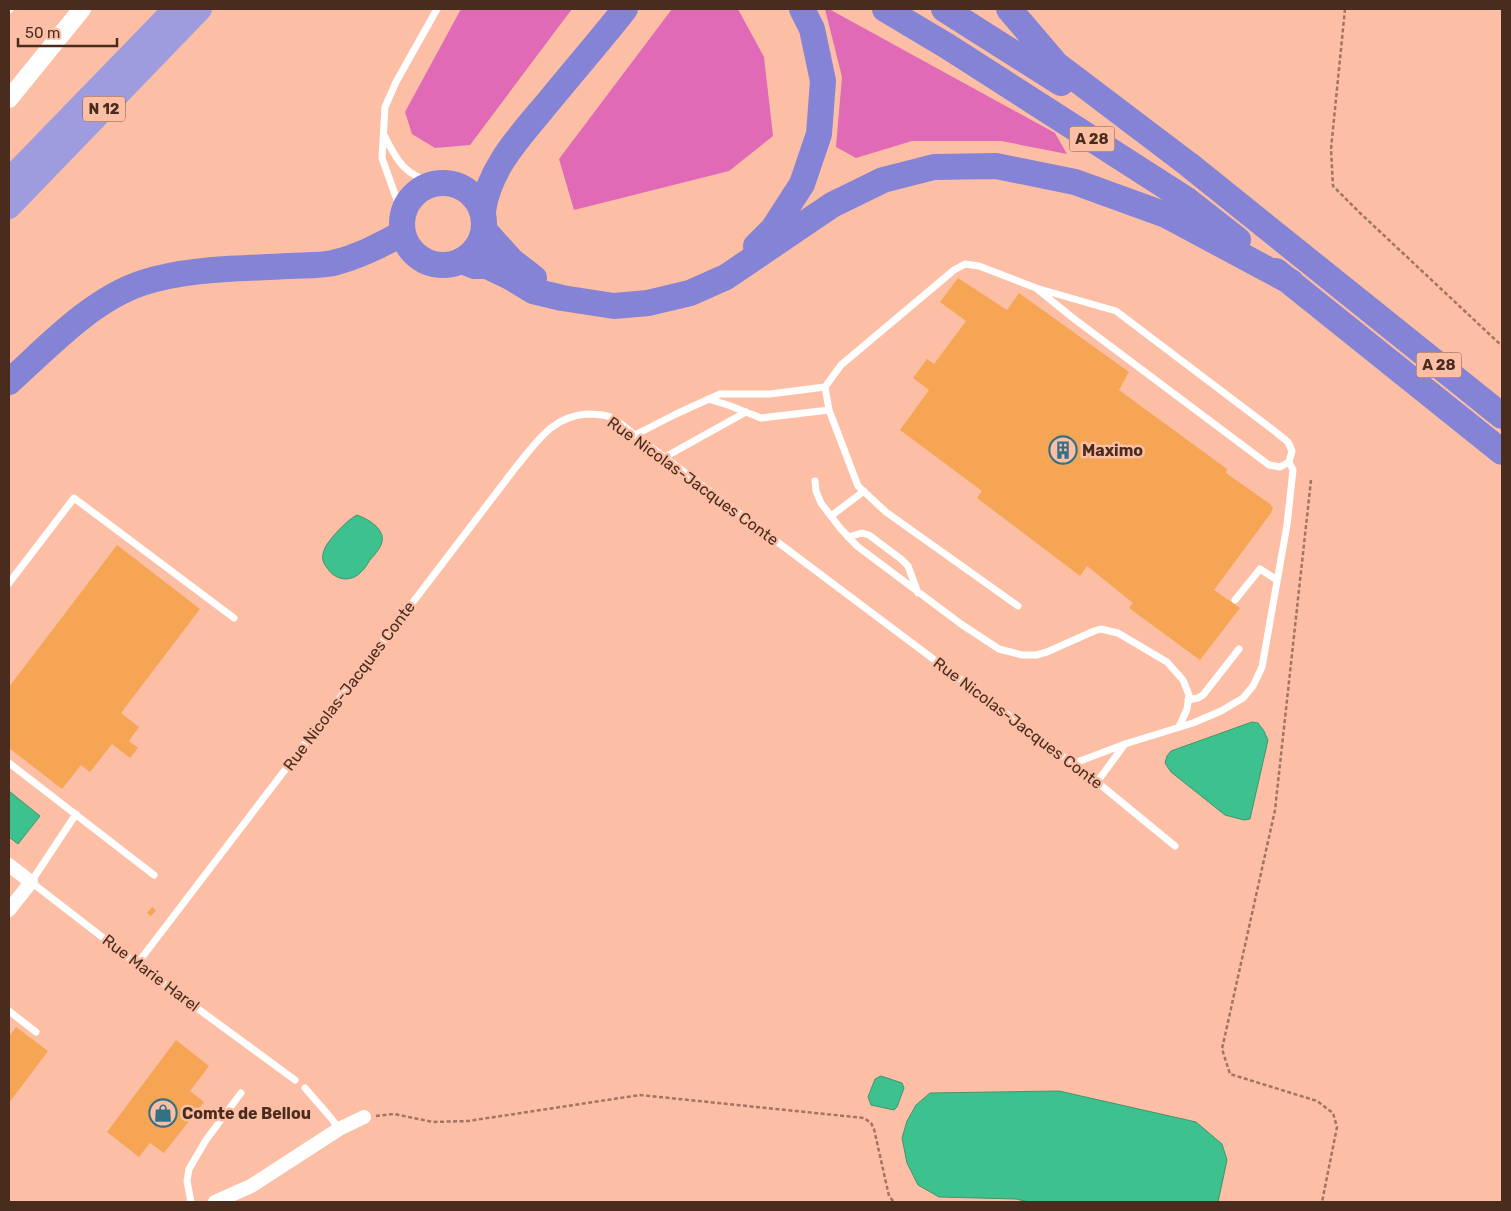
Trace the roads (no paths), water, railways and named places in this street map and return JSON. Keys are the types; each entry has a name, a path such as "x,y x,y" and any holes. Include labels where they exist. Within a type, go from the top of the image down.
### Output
{"highway":[{"name":"N 12","path":"9,180 175,9"},
{"name":"N 12","path":"9,207 200,9"},
{"path":"609,9 498,150 480,168 443,184 424,188 414,196 406,207 403,226 406,243 419,257 428,263 451,265 470,256 477,248 482,239 484,197 493,175 512,146 625,9"},
{"path":"443,184 460,187 470,193 478,201 483,221 512,261 532,278 559,288 586,294 646,294 678,287 707,276 750,252 774,229 802,184 819,134 823,81 812,29 802,9"},
{"name":"A 28","path":"885,9 947,46 1187,200 1502,452"},
{"name":"A 28","path":"944,9 1188,164 1502,416"},
{"path":"1009,9 1056,64 1188,164"},
{"path":"462,261 475,266 488,266 533,292 614,306 648,303 690,294 726,277 832,205 883,180 934,167 996,166 1076,182 1166,216 1291,282"},
{"path":"9,382 82,316 110,297 140,283 175,274 332,263 371,250 403,226"},
{"path":"239,269 278,272 333,271 380,259 419,257"}],"street":[{"path":"9,100 82,9"},
{"name":"Rue Marie Harel","path":"9,865 31,882"},
{"path":"9,910 31,882"},
{"path":"216,1202 251,1186 339,1129 364,1117"}],"lane":[{"path":"403,226 398,203 382,158 385,107 396,82 437,9"},
{"path":"383,132 393,153 404,168 420,179 443,184"},
{"path":"635,435 720,394 770,394 825,387 841,365 954,270 965,264 979,266 1036,288 1116,311 1288,442 1292,451 1289,462 1293,470 1287,525 1262,667 1253,686 1243,698 1221,711 1193,723 1125,744 1072,764"},
{"path":"1036,288 1073,318 1269,465 1280,467 1289,462"},
{"path":"825,387 830,410 858,486 886,512 1018,606"},
{"path":"708,399 761,418 830,410"},
{"path":"665,457 746,412"},
{"name":"Rue Nicolas-Jacques Conte","path":"137,964 516,467 542,436 556,423 575,415 594,414 610,417 1097,782 1175,846"},
{"path":"815,481 816,491 831,516 857,546 918,593 999,649 1022,655 1036,655 1101,629 1118,633 1168,662 1183,680 1189,694 1187,709 1179,727"},
{"path":"831,516 864,491"},
{"path":"9,583 74,498 234,618"},
{"path":"848,537 862,533 870,535 901,559 908,566 918,593"},
{"path":"1235,600 1260,569 1277,580"},
{"path":"1188,700 1203,695 1239,649"},
{"path":"1097,782 1125,744"},
{"path":"9,762 154,875"},
{"path":"31,882 76,814"},
{"name":"Rue Marie Harel","path":"31,882 137,964 295,1080"},
{"path":"9,1011 36,1032"},
{"path":"305,1088 339,1129"},
{"path":"191,1202 187,1181 189,1169 206,1140 241,1093"}],"place":[{"name":"Maximo","path":"1063,450"},
{"name":"Comte de Bellou","path":"163,1113"}]}
